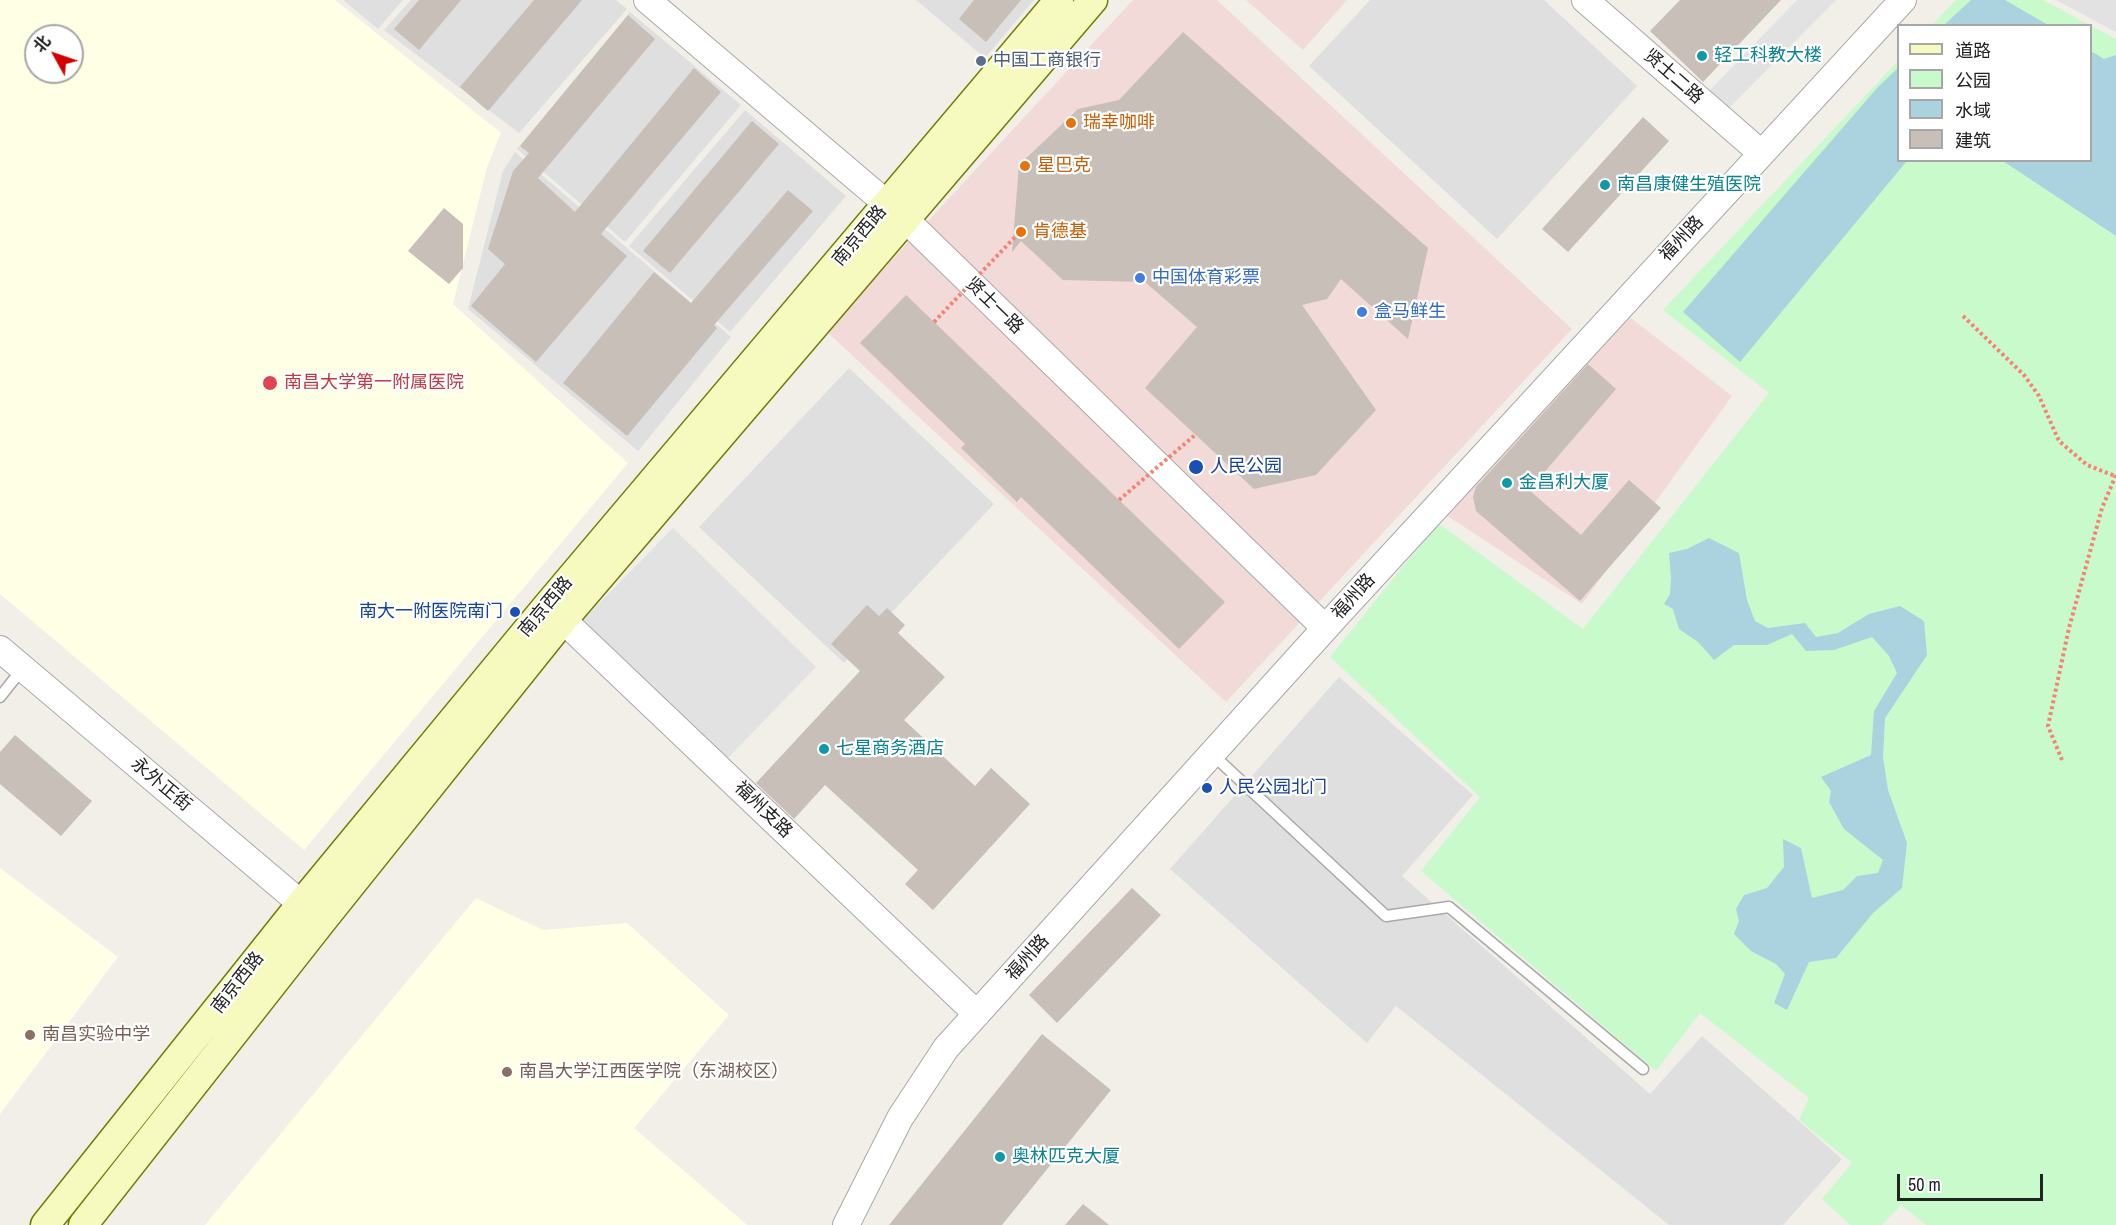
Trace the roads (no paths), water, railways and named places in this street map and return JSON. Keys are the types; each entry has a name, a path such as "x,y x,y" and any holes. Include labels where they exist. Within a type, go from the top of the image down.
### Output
{"main road":[{"name":"南京西路","path":"896,212 1059,0"},
{"name":"南京西路","path":"45,1225 311,912 555,613 896,212 1093,0"},
{"name":"南京西路","path":"83,1225 311,912"}],"street":[{"name":"贤士一路","path":"647,0 896,212 1325,628"},
{"name":"贤士二路","path":"1585,0 1761,153"},
{"name":"福州路","path":"846,1225 900,1118 946,1048 1325,628 1903,0"},
{"name":"福州支路","path":"555,613 977,1014"},
{"name":"永外正街","path":"0,649 311,912"}],"lane":[{"path":"0,697 23,668"},
{"path":"1212,754 1386,916 1449,907 1643,1069"}],"water":[{"path":"1971,0 2005,0 2046,24 1945,24"},
{"path":"2092,52 2104,59 2116,55 2116,236 2005,162 2092,162"},
{"path":"1897,69 1897,162 1906,162 1740,362 1683,312 1878,87"},
{"path":"1709,538 1739,553 1747,600 1755,621 1768,628 1805,623 1816,637 1838,633 1869,614 1900,606 1924,621 1927,655 1885,718 1883,757 1888,790 1907,843 1902,888 1873,913 1836,958 1809,962 1787,1010 1774,1003 1785,974 1776,964 1751,951 1734,934 1739,921 1736,909 1744,895 1767,888 1784,867 1783,839 1801,848 1812,898 1843,890 1857,876 1878,873 1883,860 1844,829 1829,802 1831,791 1821,777 1871,755 1874,711 1897,673 1889,656 1872,637 1834,650 1806,651 1792,634 1767,645 1734,645 1714,660 1698,642 1679,629 1673,609 1664,604 1670,594 1669,553 1687,549"}],"place":[{"name":"轻工科教大楼","path":"1702,56"},
{"name":"中国工商银行","path":"981,61"},
{"name":"瑞幸咖啡","path":"1071,123"},
{"name":"星巴克","path":"1025,166"},
{"name":"南昌康健生殖医院","path":"1605,185"},
{"name":"肯德基","path":"1021,232"},
{"name":"中国体育彩票","path":"1140,278"},
{"name":"盒马鲜生","path":"1362,312"},
{"name":"南昌大学第一附属医院","path":"270,383"},
{"name":"人民公园","path":"1196,467"},
{"name":"金昌利大厦","path":"1507,483"},
{"name":"南大一附医院南门","path":"515,612"},
{"name":"七星商务酒店","path":"824,749"},
{"name":"人民公园北门","path":"1207,788"},
{"name":"南昌实验中学","path":"30,1035"},
{"name":"南昌大学江西医学院（东湖校区）","path":"507,1072"},
{"name":"奥林匹克大厦","path":"1000,1157"}]}
